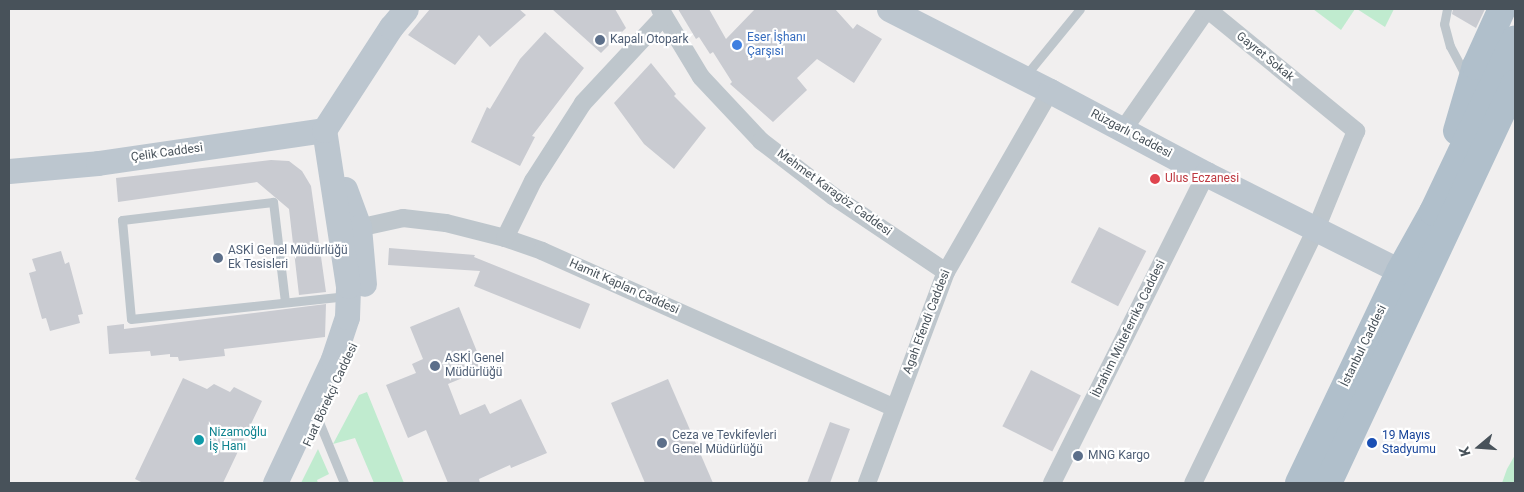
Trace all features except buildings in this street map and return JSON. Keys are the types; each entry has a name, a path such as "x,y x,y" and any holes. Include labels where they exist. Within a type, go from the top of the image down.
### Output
{"main road":[{"name":"İstanbul Caddesi","path":"1442,216 1470,84 1476,66 1502,9"},
{"name":"İstanbul Caddesi","path":"1328,483 1515,39"},
{"name":"İstanbul Caddesi","path":"1442,216 1515,84"},
{"name":"İstanbul Caddesi","path":"1299,483 1400,271 1515,117"}],"street":[{"path":"324,130 391,27 406,9"},
{"name":"Rüzgarlı Caddesi","path":"889,9 1050,91 1206,174 1400,271"},
{"name":"Gayret Sokak","path":"1123,130 1207,9 1356,131 1316,229"},
{"path":"505,238 533,181 583,104 662,12"},
{"name":"Mehmet Karagöz Caddesi","path":"662,12 701,77 761,140 833,196 946,272"},
{"name":"Agah Efendi Caddesi","path":"867,483 946,272 1050,91"},
{"name":"Çelik Caddesi","path":"9,170 98,162 324,130"},
{"name":"Fuat Börekçi Caddesi","path":"289,483 320,422 356,342 365,294 324,130"},
{"name":"İbrahim Müteferrika Caddesi","path":"1052,483 1206,174"},
{"name":"Hamit Kaplan Caddesi","path":"350,229 403,218 446,223 505,238 542,251 894,408"},
{"name":"Fuat Börekçi Caddesi","path":"275,483 334,359 348,317 350,229"},
{"path":"1193,483 1316,229"}],"lane":[{"path":"1024,78 1080,9"},
{"path":"1447,9 1444,24 1450,46 1470,84"},
{"path":"285,302 273,202 122,220 130,319 348,296"},
{"path":"320,422 344,483"}],"green space":[{"path":"1313,9 1355,9 1341,30"},
{"path":"1357,9 1394,9 1385,27"},
{"path":"367,392 404,483 374,483 355,438 333,444 359,395"},
{"path":"318,449 329,474 317,480 318,483 301,483"},
{"path":"1515,455 1515,483 1502,483 1507,469"}],"place":[{"name":"Kapalı Otopark","path":"600,40"},
{"name":"Eser İşhanı Çarşısı","path":"737,45"},
{"name":"Ulus Eczanesi","path":"1155,179"},
{"name":"ASKİ Genel Müdürlüğü Ek Tesisleri","path":"218,258"},
{"name":"ASKİ Genel Müdürlüğü","path":"435,366"},
{"name":"Nizamoğlu İş Hanı","path":"199,440"},
{"name":"Ceza ve Tevkifevleri Genel Müdürlüğü","path":"662,443"},
{"name":"19 Mayıs Stadyumu","path":"1372,443"},
{"name":"MNG Kargo","path":"1078,456"}]}
